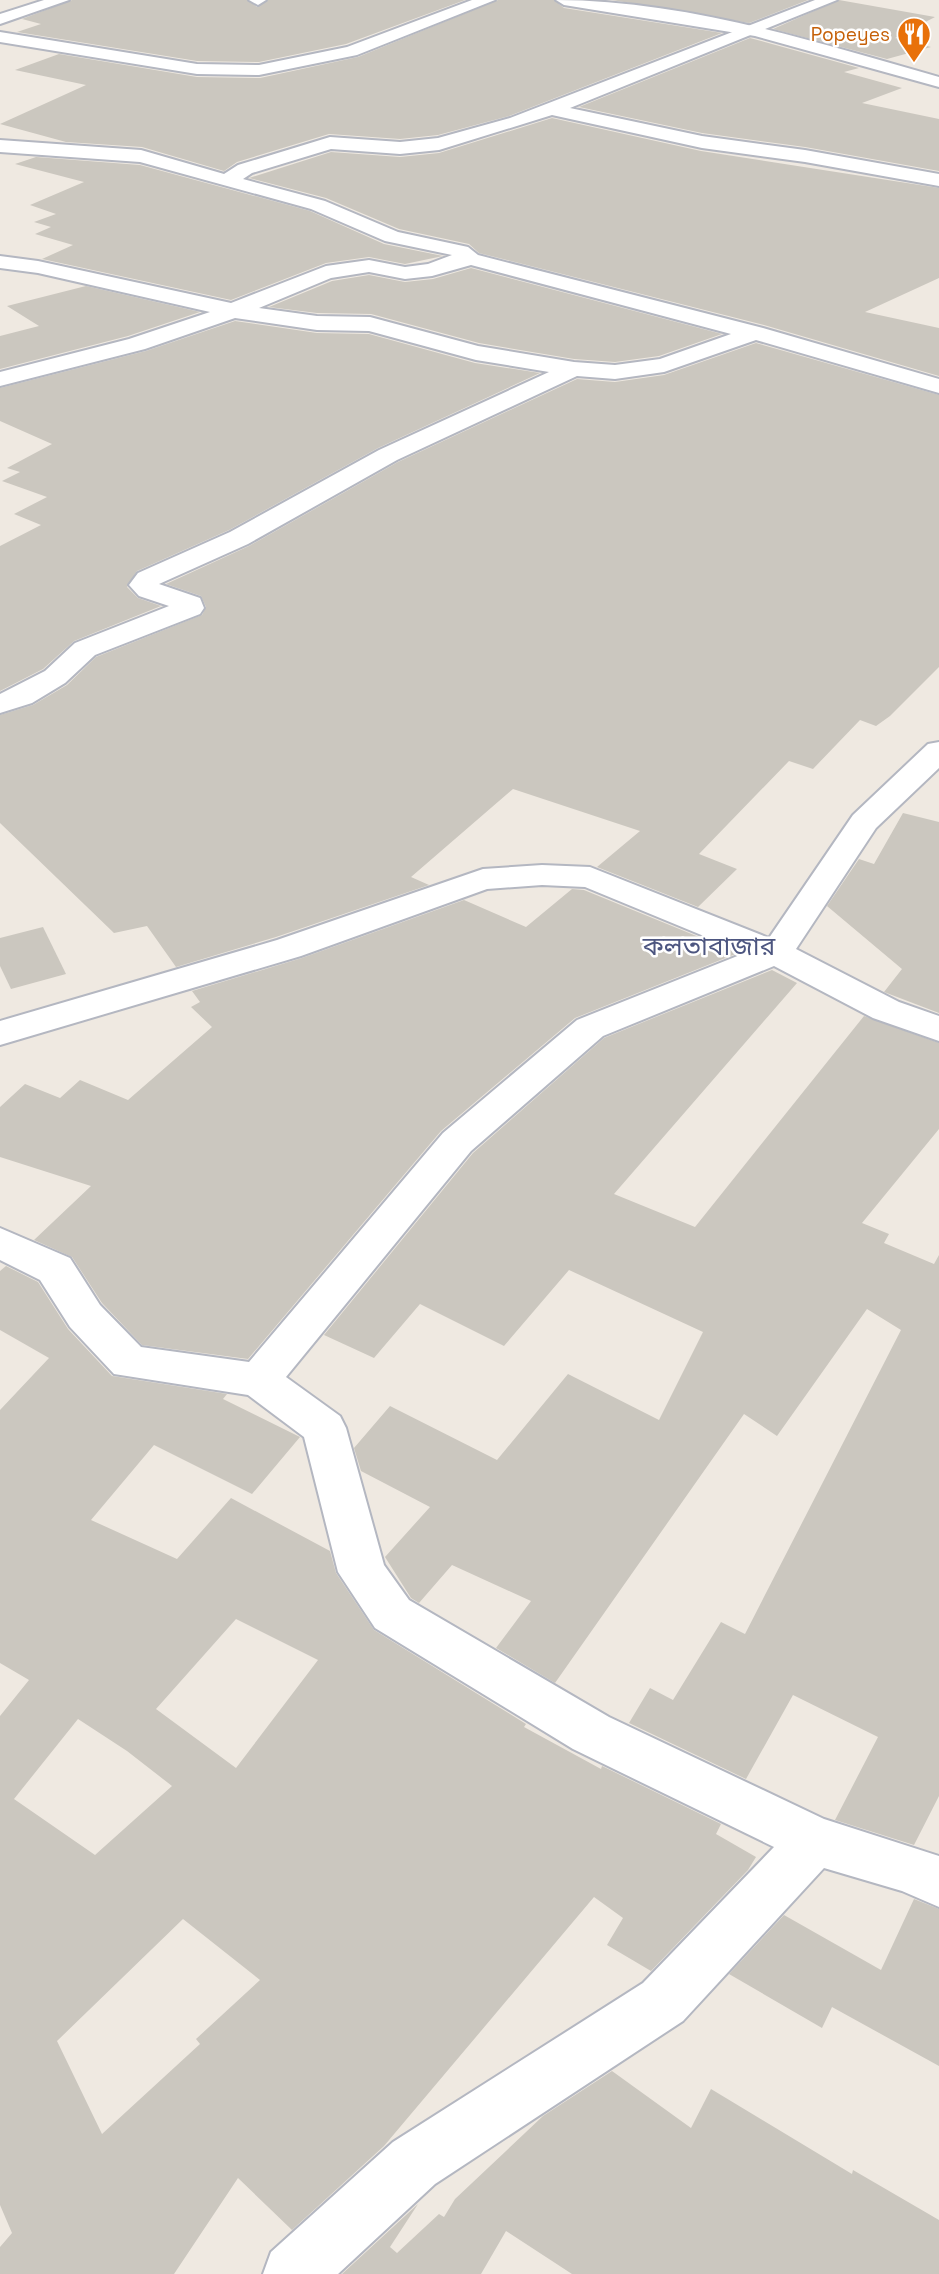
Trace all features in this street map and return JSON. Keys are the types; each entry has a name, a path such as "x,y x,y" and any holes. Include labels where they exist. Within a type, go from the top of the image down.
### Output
{"street":[{"path":"0,19 61,0"},
{"path":"0,37 197,69 259,70 351,51 486,0"},
{"path":"564,0 757,31 939,82"},
{"path":"223,180 232,178 244,169 330,143 400,148 439,144 550,109 757,31 829,0"},
{"path":"0,55 31,44"},
{"path":"550,109 702,142 805,156 939,180"},
{"path":"0,146 141,156 318,205 392,237 461,251 471,259"},
{"path":"0,379 136,344 236,311 326,272 369,266 405,273 432,271 455,261 471,259 755,333 939,386"},
{"path":"0,262 38,267 236,311 317,323 370,324 475,353 574,369 615,372 664,365 755,333"},
{"path":"0,704 21,697 55,677 85,649 190,608 190,604 149,590 144,585 148,579 239,538 388,454 574,369"},
{"path":"259,1380 457,1142 590,1028 776,953 864,822 939,751"},
{"path":"0,1033 289,948 483,879 542,874 590,877 776,953 886,1010 939,1028"},
{"path":"0,1244 55,1269 85,1316 129,1362 259,1380 324,1428 362,1572 391,1614 591,1733 815,1841 911,1869 939,1882"},
{"path":"293,2274 414,2163 663,2003 815,1841"}],"building":[{"path":"72,0 247,0 257,7 268,0 465,0 346,44 259,62 197,61 17,32 41,24 22,19"},
{"path":"498,0 554,0 564,8 722,33 509,116 438,135 400,139 329,134 237,162 224,171 142,147 66,142 0,124 86,85 15,70 59,54 197,77 260,78 358,57"},
{"path":"612,0 808,0 749,23"},
{"path":"839,0 935,17 895,38 931,47 887,59 773,29"},
{"path":"750,38 859,68 844,72 902,88 862,103 939,119 939,171 805,147 702,133 579,107"},
{"path":"552,118 701,151 939,188 939,278 865,312 939,328 939,376 764,325 479,253 469,244 399,229 326,198 249,178 331,152 400,157 439,153"},
{"path":"36,157 140,165 310,211 384,244 443,256 405,264 369,257 326,263 231,300 42,259 73,245 35,234 51,227 34,222 56,214 30,205 84,182 15,164"},
{"path":"471,268 722,334 659,356 615,362 574,359 479,343 371,314 317,313 269,307 332,281 369,275 405,282 433,279"},
{"path":"86,286 200,312 128,336 0,369 0,336 39,326 7,306"},
{"path":"235,321 317,333 369,334 475,363 540,373 378,448 229,530 137,571 127,587 138,598 161,606 74,641 43,669 0,691 0,546 41,525 14,514 47,497 2,481 20,472 7,468 52,444 0,421 0,388 146,351"},
{"path":"756,343 939,395 939,667 890,716 876,726 860,720 813,769 789,761 699,854 737,869 698,907 597,867 640,831 513,789 411,877 429,885 276,937 176,967 147,926 114,933 0,823 0,715 33,705 67,685 96,657 202,615 206,607 201,596 166,584 249,546 398,462 577,379 615,382 664,375"},
{"path":"903,813 939,822 939,1013 884,992 902,969 827,906 859,859 874,864"},
{"path":"572,889 584,890 738,953 575,1018 441,1131 248,1359 142,1345 102,1303 72,1257 34,1240 91,1186 0,1157 0,1107 25,1084 60,1098 80,1080 128,1100 212,1027 191,1007 200,1002 192,991 302,958 464,900 526,927"},
{"path":"43,927 66,974 11,989 0,966 0,938"},
{"path":"772,970 797,983 614,1194 695,1227 864,1016 939,1043 939,1129 862,1223 889,1234 884,1243 934,1264 939,1255 939,1796 914,1845 835,1820 878,1737 793,1695 746,1779 629,1723 650,1688 673,1700 721,1622 745,1634 901,1330 867,1309 777,1436 744,1414 555,1683 496,1648 531,1601 452,1565 419,1603 411,1598 385,1557 430,1507 361,1471 354,1448 390,1406 497,1460 568,1374 659,1420 703,1332 569,1270 504,1346 420,1304 374,1358 324,1335 473,1153 604,1038"},
{"path":"6,1266 38,1282 68,1329 112,1376 227,1394 223,1399 300,1437 252,1494 154,1445 91,1520 177,1559 231,1498 330,1551 336,1573 374,1630 526,1724 524,1727 601,1769 602,1766 721,1824 716,1834 756,1857 748,1870 651,1971 607,1945 623,1918 594,1897 384,2146 292,2230 238,2178 174,2274 0,2274 0,2247 12,2233 0,2205 0,1716 29,1680 0,1663 0,1410 49,1358 0,1330 0,1271","holes":["236,1619 318,1660 236,1768 156,1709","78,1719 127,1751 172,1786 95,1855 14,1799","183,1919 260,1980 196,2039 200,2044 102,2134 57,2041"]},
{"path":"914,1899 939,1909 939,2066 832,2007 822,2028 729,1974 784,1915 881,1970"},
{"path":"612,2071 691,2128 711,2089 852,2174 853,2170 939,2220 939,2274 572,2274 506,2231 481,2274 342,2274 418,2204 390,2247 397,2253 439,2214 444,2217 455,2199 543,2116"}],"place":[{"name":"Popeyes","path":"914,64"}],"district":[{"name":"কলতাবাজার","path":"709,946"}]}
